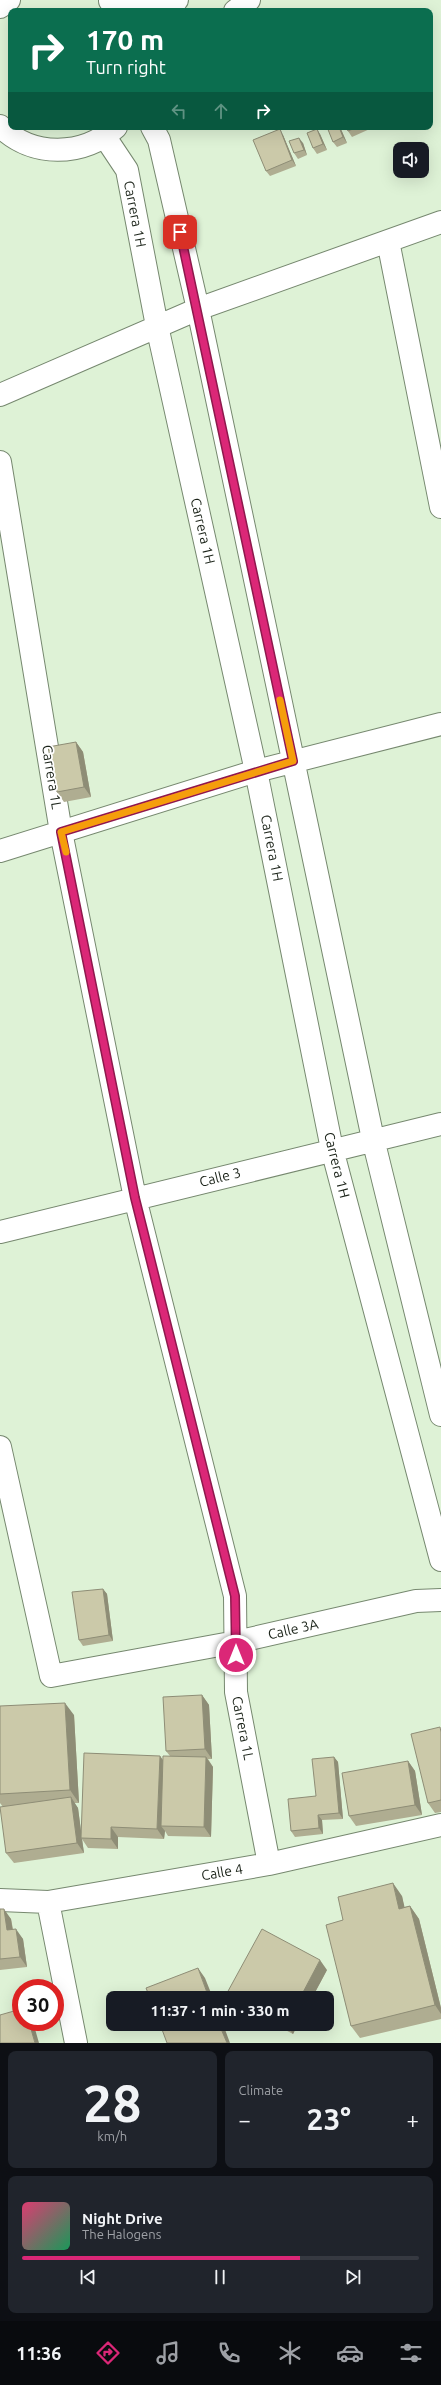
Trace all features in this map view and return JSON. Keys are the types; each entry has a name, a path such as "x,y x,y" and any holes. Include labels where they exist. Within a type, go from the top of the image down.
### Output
{"main road":[{"path":"0,7 9,0"},
{"path":"109,0 177,0"},
{"path":"109,0 116,8"},
{"path":"239,8 249,0"},
{"path":"154,130 159,140 198,309 373,1139 441,1415"},
{"path":"4,134 41,149 74,150 111,132"},
{"name":"Carrera 1H","path":"111,132 127,170 157,326 256,771 332,1149 441,1560"},
{"path":"0,394 198,309 441,222"},
{"path":"388,241 441,507"},
{"name":"Carrera 1L","path":"0,462 61,832 135,1198 235,1596 236,1692 269,1864"},
{"path":"0,851 256,771 441,724"},
{"name":"Calle 3","path":"0,1232 332,1149 441,1124"},
{"name":"Calle 3A","path":"0,1447 51,1676 236,1642 416,1601 441,1600"},
{"name":"Calle 4","path":"0,1900 48,1902 269,1864 441,1824"},
{"path":"48,1902 76,2043"}],"building":[{"path":"280,130 292,160 266,171 253,140"},
{"path":"317,130 323,144 313,148 307,133"},
{"path":"328,130 340,130 343,137 333,142"},
{"path":"299,138 304,150 294,153 289,141"},
{"path":"76,742 84,787 57,792 48,747"},
{"path":"103,1589 109,1635 79,1640 72,1592"},
{"path":"202,1695 205,1749 166,1751 163,1697"},
{"path":"65,1703 70,1790 0,1794 0,1706"},
{"path":"440,1727 441,1800 428,1803 411,1734"},
{"path":"84,1753 160,1756 157,1829 111,1827 111,1839 81,1838"},
{"path":"163,1756 206,1757 204,1827 161,1826"},
{"path":"334,1757 339,1813 318,1815 319,1828 291,1831 288,1799 316,1796 312,1759"},
{"path":"408,1761 415,1805 349,1816 342,1773"},
{"path":"71,1797 77,1843 6,1853 0,1807"},
{"path":"393,1883 399,1909 410,1906 435,2005 351,2026 326,1925 343,1920 338,1897"},
{"path":"0,1909 4,1909 7,1930 16,1929 20,1957 0,1959"},
{"path":"262,1929 320,1960 304,1991 228,1991"},
{"path":"198,1968 206,1991 147,1991 146,1988"},
{"path":"12,2012 12,2031 32,2031 35,2043 0,2043 0,2015"},
{"path":"163,2031 222,2031 227,2043 167,2043"}],"slow traffic":[{"path":"66,852 61,832 256,771 293,761 280,700"}],"route":[{"path":"180,232 198,309 293,761 256,771 61,832 135,1198 235,1596 236,1655"}]}
